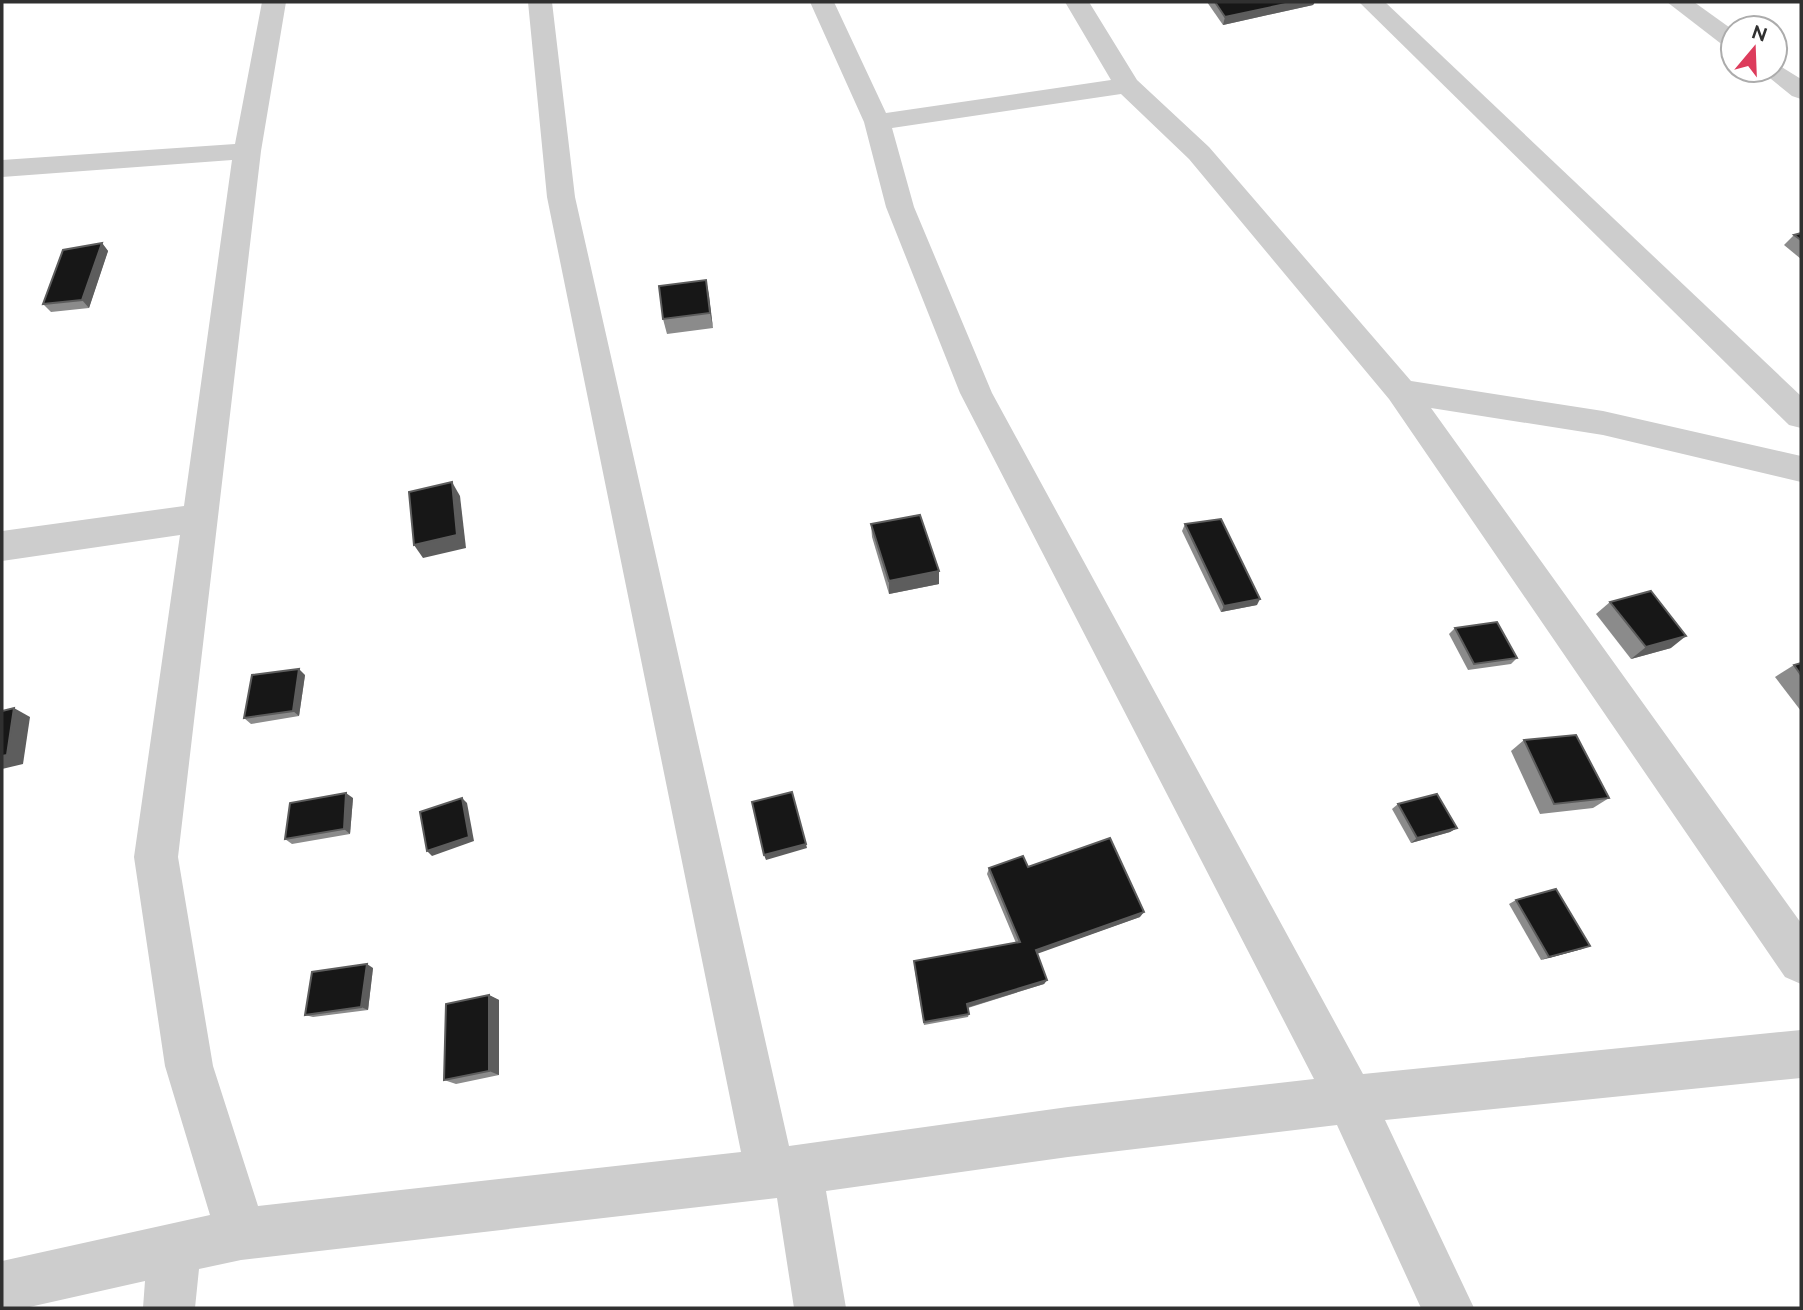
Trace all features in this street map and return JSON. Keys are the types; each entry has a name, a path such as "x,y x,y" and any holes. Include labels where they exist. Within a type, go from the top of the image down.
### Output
{"street":[{"path":"241,1234 189,1066 156,857 247,151 274,2"},
{"path":"540,2 561,197 784,1172 820,1308"},
{"path":"822,2 877,122 900,207 976,393 1350,1100 1448,1308"},
{"path":"1077,2 1127,85 1199,153 1401,391 1801,961"},
{"path":"1371,2 1801,416"},
{"path":"1679,2 1719,31"},
{"path":"877,122 1127,85"},
{"path":"2,168 247,151"},
{"path":"1401,391 1603,423 1801,469"},
{"path":"2,546 200,518"},
{"path":"2,1287 241,1234 784,1172 1068,1132 1801,1054"},
{"path":"169,1308 175,1248"}],"building":[{"path":"1215,2 1295,2 1225,17"},
{"path":"102,243 82,300 43,304 63,250"},
{"path":"706,280 710,313 663,319 659,286"},
{"path":"452,482 457,535 414,545 409,492"},
{"path":"920,515 939,571 889,581 871,524"},
{"path":"1221,519 1260,599 1224,606 1185,524"},
{"path":"1651,591 1686,636 1646,647 1610,602"},
{"path":"1497,622 1517,658 1474,664 1455,628"},
{"path":"1801,663 1801,675 1794,665"},
{"path":"299,669 293,711 244,718 252,675"},
{"path":"14,708 7,755 2,756 2,711"},
{"path":"1576,735 1609,798 1554,804 1524,740"},
{"path":"792,792 806,844 764,855 752,802"},
{"path":"346,793 344,829 285,839 290,803"},
{"path":"1437,794 1457,828 1417,838 1398,804"},
{"path":"462,798 469,837 427,851 420,812"},
{"path":"1110,838 1144,912 1036,950 1047,980 967,1004 969,1014 924,1022 914,961 1020,942 989,868 1023,856 1028,867"},
{"path":"1556,889 1590,946 1549,957 1516,900"},
{"path":"367,964 361,1007 305,1015 312,972"},
{"path":"489,995 489,1071 444,1080 446,1004"}]}
